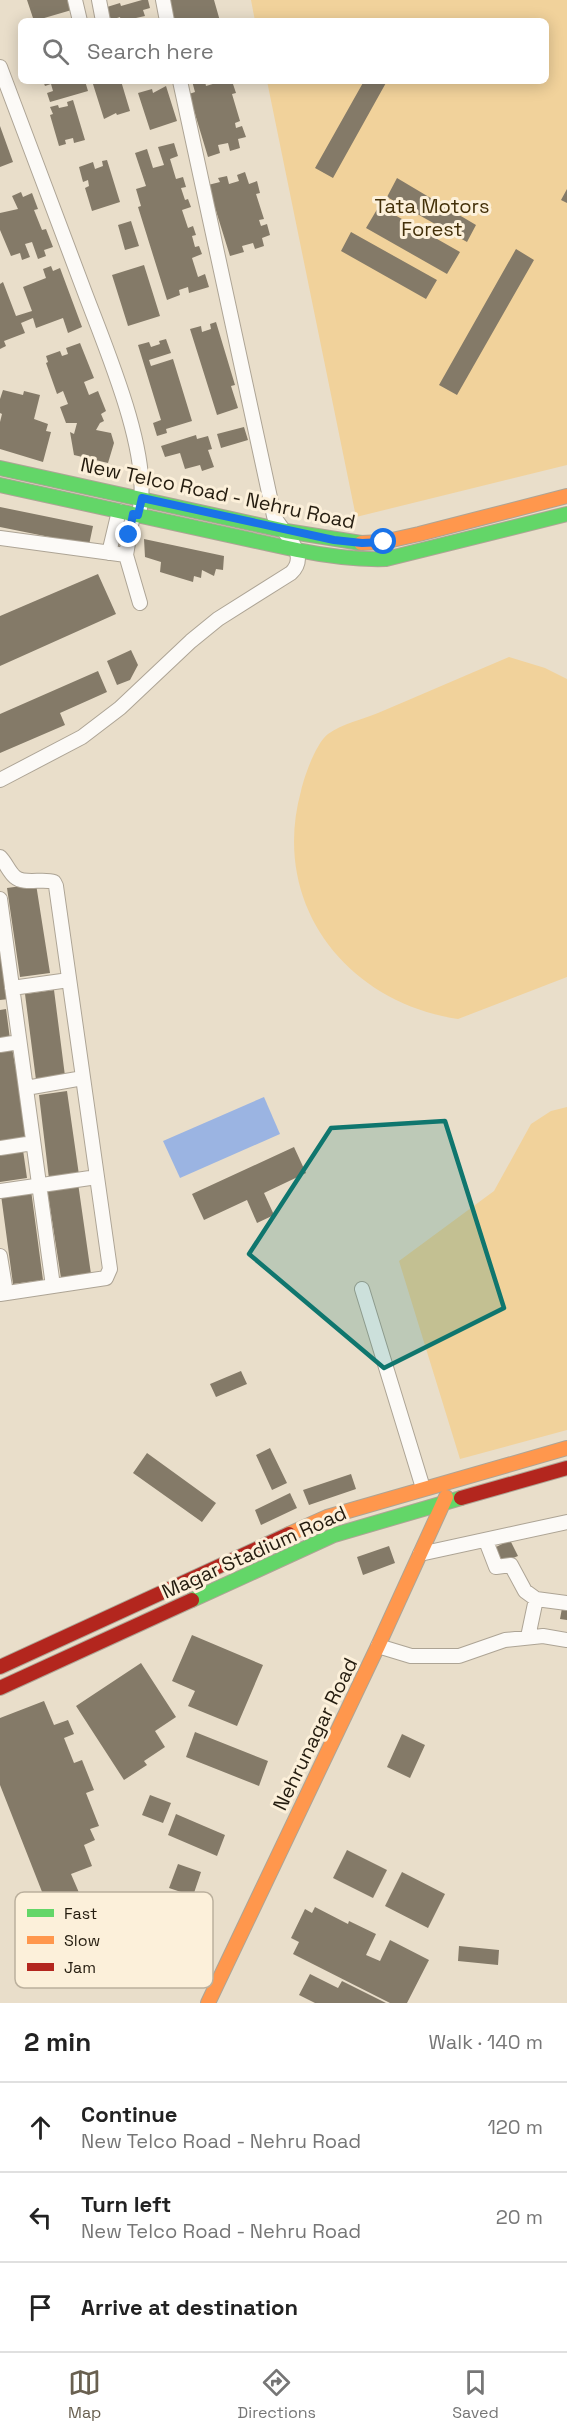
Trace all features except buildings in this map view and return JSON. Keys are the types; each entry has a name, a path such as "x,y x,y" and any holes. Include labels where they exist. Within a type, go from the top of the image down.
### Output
{"street":[{"path":"75,0 79,18"},
{"path":"99,0 102,18"},
{"path":"163,0 166,18"},
{"path":"0,67 111,363 133,429 140,467 142,498 126,555 140,603"},
{"path":"0,780 81,737 120,708 191,641 218,619 291,573 297,563 297,550 286,531 277,522 272,509 181,84"},
{"name":"New Telco Road - Nehru Road","path":"0,468 286,531 362,543 384,542 567,496"},
{"name":"New Telco Road - Nehru Road","path":"0,485 297,550 362,560 386,559 567,514"},
{"path":"109,553 119,511"},
{"path":"0,538 126,555"},
{"path":"0,858 15,877 22,881 47,880 54,882 56,886 109,1274 106,1278 3,1294 0,1256"},
{"path":"0,900 12,988 7,1004 19,1042 53,1286"},
{"path":"12,988 69,980"},
{"path":"0,1045 19,1042"},
{"path":"26,1088 83,1078"},
{"path":"0,1148 33,1143"},
{"path":"0,1191 97,1177"},
{"path":"362,1289 423,1488"},
{"name":"Magar Stadium Road","path":"0,1667 327,1517 567,1448"},
{"name":"Magar Stadium Road","path":"0,1688 313,1544 363,1526 567,1468"},
{"name":"Nehrunagar Road","path":"208,2003 378,1646 454,1480"},
{"path":"420,1554 567,1522"},
{"path":"486,1541 496,1567 511,1565 525,1591 536,1599 567,1603"},
{"path":"528,1637 536,1599"},
{"path":"378,1646 411,1656 459,1656 505,1640 543,1636 567,1640"}],"highlighted area":[{"path":"445,1121 504,1308 384,1368 249,1254 331,1128"}],"green space":[{"name":"Tata Motors Forest","path":"251,0 567,0 567,465 356,517 268,84 549,84 549,18 254,18"},
{"path":"509,657 545,668 567,679 567,977 458,1019 418,1009 382,992 351,969 326,941 308,908 297,872 294,833 305,777 315,752 328,734"},
{"path":"567,1107 567,1430 460,1459 399,1261 494,1191 531,1124 551,1111"}],"water":[{"path":"264,1097 280,1134 180,1178 163,1141"}],"traffic: fast":[{"path":"0,468 286,531 361,543"},
{"path":"0,485 297,550 363,559 386,559 567,514"},
{"path":"192,1600 334,1535 461,1498"}],"traffic: slow":[{"path":"361,543 383,542 419,534 567,496"},
{"path":"289,1534 327,1517 567,1448"},
{"path":"208,2003 378,1646 446,1497"}],"traffic: jam":[{"path":"461,1498 567,1468"},
{"path":"0,1667 289,1534"},
{"path":"0,1688 192,1600"}],"route":[{"path":"129,535 133,514 138,515 142,498 311,536 362,543 384,542"}]}
